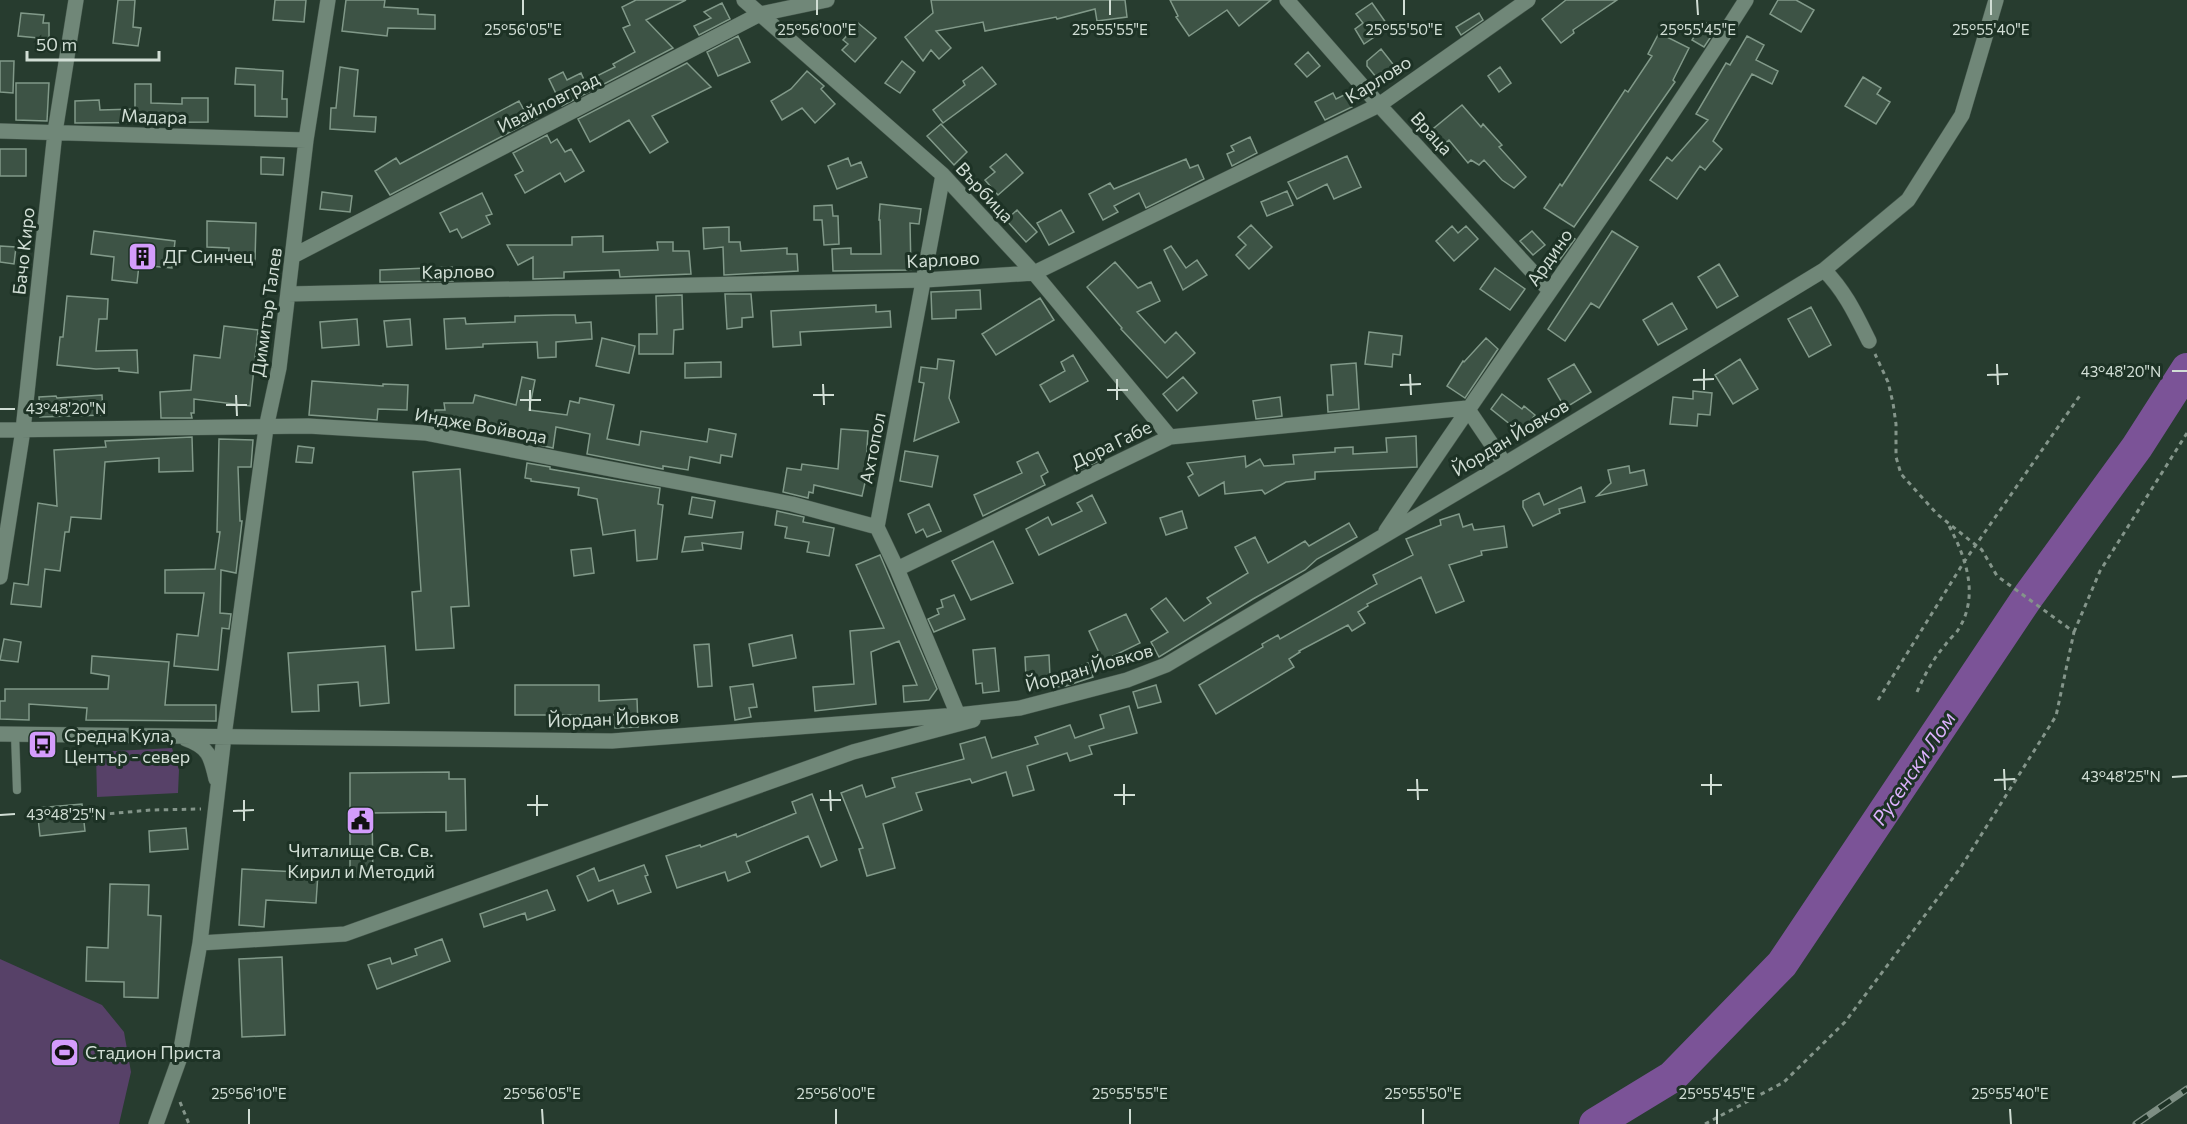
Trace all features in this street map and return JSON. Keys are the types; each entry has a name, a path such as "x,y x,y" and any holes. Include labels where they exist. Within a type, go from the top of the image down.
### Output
{"street":[{"name":"Бачо Киро","path":"0,577 23,430 55,132 76,0"},
{"name":"Димитър Талев","path":"156,1124 179,1060 200,943 224,736 266,428 279,368 306,140 328,0"},
{"name":"Върбица","path":"744,0 944,175 1034,273 1170,437"},
{"name":"Ивайловград","path":"293,256 760,14 826,0"},
{"name":"Враца","path":"1287,0 1379,105 1550,291"},
{"name":"Карлово","path":"288,294 925,280 1034,273 1379,105 1528,0"},
{"name":"Ардино","path":"1383,535 1467,408 1699,74 1746,0"},
{"name":"Йордан Йовков","path":"8,734 612,741 958,715 1020,708 1127,680 1166,665 1505,464 1824,270 1908,200 1962,115 1996,0"},
{"name":"Мадара","path":"0,131 306,140"},
{"name":"Ахтопол","path":"877,527 944,175"},
{"path":"1824,270 1850,303 1869,341"},
{"path":"1467,408 1505,464"},
{"name":"Дора Габе","path":"897,569 1170,437 1467,408"},
{"name":"Индже Войвода","path":"0,430 308,426 425,433 792,504 877,527"},
{"path":"877,527 958,715"},
{"path":"200,943 345,934 853,752 1020,708"},
{"path":"176,736 200,744 212,760 218,788"}],"lane":[{"path":"8,734 17,790"}],"path":[{"path":"1869,341 1888,382 1896,424 1896,457 1901,474 1930,507 1982,550 1997,576 2074,632"},
{"path":"1878,700 1964,562 2081,394"},
{"path":"1706,1124 1784,1082 1837,1030 1954,876 2056,716 2074,632 2100,572 2187,433"},
{"path":"1917,692 1929,665 1947,641 1958,632 1969,606 1971,585 1958,543 1948,523"},
{"path":"83,816 195,808 215,811"}],"shaded area":[{"path":"172,748 179,770 178,793 97,797 96,752"},
{"name":"Стадион Приста","path":"0,959 102,1005 124,1032 131,1072 119,1124 0,1124"}],"building":[{"path":"118,0 135,0 133,27 141,28 138,46 113,43"},
{"path":"275,0 306,0 304,22 273,20"},
{"path":"346,0 385,0 384,7 418,9 418,14 435,15 435,29 388,28 387,36 342,31"},
{"path":"636,0 686,0 646,20 673,48 562,106 549,79 563,72 567,80 581,73 585,82 615,67 613,64 635,52 623,28 630,25 622,7"},
{"path":"931,0 1125,0 1127,17 1097,21 1095,9 1057,19 1056,17 985,31 983,22 936,31 951,48 939,59 931,50 923,61 905,37 933,13"},
{"path":"1170,0 1271,0 1239,26 1227,10 1189,36 1176,17 1178,16"},
{"path":"1566,0 1617,0 1573,30 1574,33 1561,43 1542,19"},
{"path":"1778,0 1796,0 1814,10 1801,32 1770,14"},
{"path":"722,3 730,19 699,35 694,26 711,18 704,12"},
{"path":"1372,3 1389,27 1364,44 1355,29 1363,23 1356,14"},
{"path":"21,13 44,15 43,23 49,23 49,39 18,36"},
{"path":"1479,13 1483,20 1461,35 1456,27"},
{"path":"1704,22 1716,29 1704,47 1692,40"},
{"path":"858,23 876,38 855,62 842,50 848,44 843,40"},
{"path":"1659,33 1689,48 1673,80 1675,82 1574,227 1544,208 1560,184 1562,186 1625,90 1628,92 1652,56 1648,54"},
{"path":"738,36 750,62 718,76 707,52"},
{"path":"1747,36 1764,45 1756,60 1778,71 1772,84 1752,74 1713,141 1722,149 1705,170 1700,166 1677,199 1650,180 1667,157 1672,161 1708,120 1696,114 1726,63 1730,65"},
{"path":"1381,49 1400,73 1387,83 1381,83 1367,66 1367,61"},
{"path":"1308,52 1320,66 1307,77 1295,64"},
{"path":"0,61 14,61 13,93 0,92"},
{"path":"902,61 915,72 900,93 885,83"},
{"path":"687,63 711,87 652,116 668,142 650,153 629,120 590,142 578,119"},
{"path":"340,67 358,70 354,116 376,117 375,132 330,129 331,108 336,108"},
{"path":"982,67 996,84 943,123 933,110 965,85 963,81"},
{"path":"1500,67 1511,83 1499,92 1488,76"},
{"path":"236,68 283,71 282,99 287,99 287,117 255,116 255,85 235,84"},
{"path":"807,71 824,86 821,89 835,104 815,123 802,108 782,120 771,101 791,89"},
{"path":"1863,77 1881,88 1877,94 1890,102 1876,124 1845,106"},
{"path":"16,83 49,83 47,121 16,120"},
{"path":"135,84 151,84 151,103 182,104 182,98 208,98 208,122 75,123 75,101 99,100 100,110 135,109"},
{"path":"1333,93 1336,99 1346,94 1352,107 1325,120 1315,102"},
{"path":"519,101 524,110 531,107 537,118 390,195 375,171 396,158 400,164"},
{"path":"1462,105 1481,127 1483,124 1502,145 1499,147 1526,177 1514,188 1502,180 1484,160 1479,165 1471,160 1468,163 1449,140 1439,148 1428,133"},
{"path":"941,124 967,152 954,165 927,136"},
{"path":"547,135 551,143 557,139 565,152 571,149 584,171 565,182 560,173 525,193 515,175 523,171 513,153"},
{"path":"1250,137 1257,153 1232,166 1227,154 1234,151 1231,146"},
{"path":"0,149 26,149 26,176 0,176"},
{"path":"1006,154 1023,173 998,195 985,180 995,172 990,167"},
{"path":"1347,156 1361,187 1334,199 1327,184 1297,199 1288,182"},
{"path":"261,157 284,158 283,175 261,174"},
{"path":"848,158 851,166 861,162 867,177 837,189 828,166"},
{"path":"1186,159 1190,168 1198,165 1204,179 1146,208 1139,193 1114,206 1118,212 1103,220 1089,194 1110,183 1114,189"},
{"path":"1287,191 1293,205 1267,216 1261,202"},
{"path":"322,192 352,196 350,212 320,209"},
{"path":"482,193 492,214 486,216 490,224 462,238 457,229 450,232 440,213"},
{"path":"880,204 921,209 919,224 910,223 911,270 833,271 832,249 851,248 851,254 881,254"},
{"path":"832,205 833,216 838,216 839,244 824,245 822,220 814,220 814,206"},
{"path":"1017,210 1037,232 1026,242 1006,220"},
{"path":"1061,210 1074,232 1049,245 1037,223"},
{"path":"207,221 256,223 255,261 228,261 229,248 207,247"},
{"path":"1251,225 1272,247 1249,269 1236,255 1246,245 1238,237"},
{"path":"1452,226 1458,233 1466,226 1478,239 1454,261 1436,241"},
{"path":"729,227 729,242 740,242 741,251 787,248 787,254 797,254 798,271 724,275 723,247 704,249 703,228"},
{"name":"ДГ Синчец","path":"94,231 175,241 172,268 139,265 137,283 112,280 114,257 91,254"},
{"path":"1532,231 1545,245 1533,255 1520,241"},
{"path":"1612,231 1638,247 1599,308 1591,303 1565,341 1548,329"},
{"path":"1562,232 1575,239 1558,262 1548,256"},
{"path":"603,236 603,252 658,250 657,242 673,242 673,251 689,251 691,274 620,277 619,270 564,272 564,278 533,279 533,257 518,265 507,245 572,245 572,237"},
{"path":"0,246 16,247 14,264 0,262"},
{"path":"1171,246 1186,268 1197,260 1207,275 1183,290 1164,250"},
{"path":"1115,262 1138,288 1151,282 1160,301 1137,312 1165,343 1176,332 1195,353 1167,378 1121,329 1087,287"},
{"path":"1719,264 1738,296 1717,308 1698,277"},
{"path":"452,267 453,281 380,282 380,270"},
{"path":"1495,268 1525,289 1510,310 1480,289"},
{"path":"980,290 981,309 956,310 956,318 932,319 931,292"},
{"path":"725,294 751,294 753,317 742,318 742,327 727,329"},
{"path":"682,295 683,329 674,330 673,354 639,354 639,334 657,334 656,296"},
{"path":"67,296 108,299 107,319 99,319 96,351 137,350 138,373 119,371 119,368 96,369 57,365 60,337 63,337"},
{"path":"1040,298 1054,320 996,355 982,334"},
{"path":"1672,303 1687,329 1658,345 1643,320"},
{"path":"876,305 876,312 890,311 891,327 800,332 801,345 773,347 771,311"},
{"path":"1811,307 1831,345 1809,357 1788,319"},
{"path":"575,315 576,323 591,322 592,339 556,342 556,357 538,358 537,342 483,344 483,347 446,349 444,319 465,318 466,324 515,322 515,316"},
{"path":"357,319 359,345 322,348 320,322"},
{"path":"410,319 412,345 387,347 384,321"},
{"path":"224,326 258,330 250,406 194,399 192,418 161,418 160,392 191,390 194,355 220,358"},
{"path":"1369,332 1402,336 1400,355 1393,354 1392,367 1365,364"},
{"path":"602,338 635,346 629,373 596,366"},
{"path":"1486,338 1498,349 1465,398 1447,386 1463,361"},
{"path":"1073,355 1088,381 1050,402 1040,385 1065,371 1061,362"},
{"path":"938,359 954,361 949,398 959,422 914,441 924,383 919,382 921,367 937,369"},
{"path":"1740,359 1758,389 1733,404 1715,375"},
{"path":"721,362 721,377 685,378 685,363"},
{"path":"1356,363 1359,409 1328,412 1327,395 1333,395 1331,365"},
{"path":"1574,364 1591,392 1565,408 1548,379"},
{"path":"522,377 535,380 529,410 567,415 570,401 579,403 580,398 614,405 607,439 639,445 641,431 707,442 709,429 736,434 732,457 721,455 720,463 690,457 688,470 663,466 663,469 587,454 590,434 556,427 553,448 530,443 530,440 492,433 493,430 470,425 435,425 435,410 445,410 444,403 473,403 475,395 516,405"},
{"path":"1183,377 1197,393 1177,411 1163,394"},
{"path":"312,381 383,386 383,384 408,385 407,410 378,409 377,420 309,415"},
{"path":"1693,391 1712,393 1710,415 1698,414 1697,426 1670,424 1673,397 1693,399"},
{"path":"1502,394 1522,409 1524,406 1535,415 1521,433 1491,409"},
{"path":"102,395 103,415 40,417 39,397"},
{"path":"1280,397 1282,416 1256,419 1253,401"},
{"path":"841,429 868,431 866,464 869,465 862,496 814,485 813,493 809,492 808,498 783,492 787,468 801,470 802,464 838,469"},
{"path":"1416,436 1417,467 1315,472 1315,479 1286,482 1265,494 1262,490 1225,494 1224,482 1199,496 1188,477 1193,474 1187,463 1245,456 1246,467 1260,459 1264,466 1294,464 1293,455 1335,452 1335,448 1353,447 1353,454 1387,452 1386,438"},
{"path":"192,437 193,471 159,472 159,458 105,462 101,519 71,517 69,532 65,532 60,571 45,569 41,607 11,604 14,583 28,585 38,503 57,506 54,450 106,447 105,441"},
{"path":"219,439 253,440 251,467 238,467 240,521 242,521 236,573 221,570 220,613 231,614 229,629 222,628 218,670 174,666 177,634 198,636 204,593 165,593 165,570 215,569 220,532 217,532"},
{"path":"298,446 314,448 312,463 296,462"},
{"path":"1093,450 1099,461 1081,469 1076,458"},
{"path":"905,451 938,456 932,487 900,481"},
{"path":"1038,452 1048,472 1041,476 1045,485 983,516 974,495 1022,473 1017,462"},
{"path":"527,463 660,488 658,504 663,505 657,559 637,561 635,530 603,535 597,499 578,495 579,488 531,481 525,478"},
{"path":"1629,466 1630,473 1644,470 1647,485 1597,496 1611,483 1608,470"},
{"path":"460,469 469,606 451,607 454,648 416,650 412,592 421,591 413,472"},
{"path":"1581,487 1585,502 1559,509 1560,513 1533,526 1523,507 1523,501 1539,493 1544,505"},
{"path":"1092,495 1106,523 1039,555 1026,529 1048,517 1052,525 1082,511 1077,503"},
{"path":"692,497 715,501 712,518 689,514"},
{"path":"929,504 941,531 927,537 923,529 916,533 908,514"},
{"path":"777,511 804,517 803,522 834,528 829,556 807,552 809,542 785,538 787,527 775,525"},
{"path":"1182,511 1187,528 1166,535 1160,518"},
{"path":"1459,514 1463,527 1472,524 1474,530 1504,526 1507,547 1481,551 1482,555 1449,565 1464,601 1436,613 1421,577 1367,604 1368,606 1358,612 1365,623 1352,631 1348,625 1299,651 1289,659 1294,667 1216,714 1199,685 1263,647 1262,644 1278,635 1280,639 1377,584 1373,575 1413,555 1406,539 1441,525 1440,520"},
{"path":"1349,523 1357,537 1317,559 1305,570 1159,657 1151,642 1168,632 1151,609 1166,598 1184,621 1211,603 1207,598 1248,573 1235,547 1255,537 1268,563 1305,541 1309,546"},
{"path":"743,532 741,549 702,543 703,550 682,552 685,537"},
{"path":"993,541 1013,583 971,600 952,561"},
{"path":"591,548 594,573 574,576 571,550"},
{"path":"880,555 937,689 929,700 904,702 903,686 917,685 899,641 871,652 876,704 815,711 813,687 854,684 850,631 884,628 856,565"},
{"path":"954,595 965,619 934,632 928,619 939,614 937,609 943,607 941,600"},
{"path":"1126,614 1140,643 1103,661 1089,631"},
{"path":"792,635 796,658 753,666 749,644"},
{"path":"4,639 21,642 18,662 0,660"},
{"path":"709,644 712,686 698,687 694,645"},
{"path":"385,646 389,703 360,706 358,682 318,685 319,711 292,712 288,653"},
{"path":"995,648 999,691 983,693 982,683 976,684 973,650"},
{"path":"1049,655 1050,677 1088,663 1093,677 1066,686 1030,689 1029,684 1035,682 1035,676 1026,677 1025,657"},
{"path":"92,656 169,662 165,705 216,705 216,721 86,720 87,708 29,704 29,720 0,719 0,701 5,701 5,689 108,689 109,676 91,673"},
{"path":"753,684 757,707 749,708 751,717 735,720 730,687"},
{"path":"515,685 599,685 599,701 637,699 638,727 615,728 615,715 515,715"},
{"path":"1156,685 1161,702 1138,708 1133,692"},
{"path":"1129,706 1137,733 1089,746 1092,754 1070,761 1067,753 1027,766 1034,790 1013,796 1006,772 972,783 970,779 916,793 922,810 883,824 895,868 867,876 859,849 863,848 841,793 862,785 866,797 895,787 892,778 964,759 960,744 985,737 992,758 1038,744 1035,737 1070,725 1075,738 1104,728 1100,715"},
{"name":"Читалище Св. Св. Кирил и Методий","path":"449,772 449,779 465,779 466,830 446,831 446,812 372,813 373,877 350,877 350,773"},
{"path":"812,794 837,860 821,867 808,836 746,862 750,872 728,881 725,872 677,888 666,856 700,845 701,847 736,834 737,837 796,813 792,802"},
{"path":"82,804 85,831 40,836 37,808"},
{"path":"186,828 188,849 150,852 149,831"},
{"path":"644,865 651,892 618,904 613,890 588,901 577,876 594,868 599,881"},
{"path":"242,869 318,873 316,903 266,900 264,927 239,925"},
{"path":"110,884 149,885 148,915 161,916 158,998 124,997 124,982 86,981 87,947 108,948"},
{"path":"547,890 555,910 527,920 525,913 484,927 480,914"},
{"path":"442,939 450,961 377,989 368,965 390,958 392,964 417,955 415,949"},
{"path":"282,957 285,1035 242,1037 239,959"}],"waterway":[{"name":"Русенски Лом","path":"1595,1124 1672,1077 1782,964 2027,598 2137,447 2187,369"}],"railway":[{"path":"2136,1124 2187,1089"}],"place":[{"name":"ДГ Синчец","path":"142,256"},
{"name":"Средна Кула, Център - север","path":"43,745"},
{"name":"Читалище Св. Св. Кирил и Методий","path":"361,821"},
{"name":"Стадион Приста","path":"64,1052"}]}
